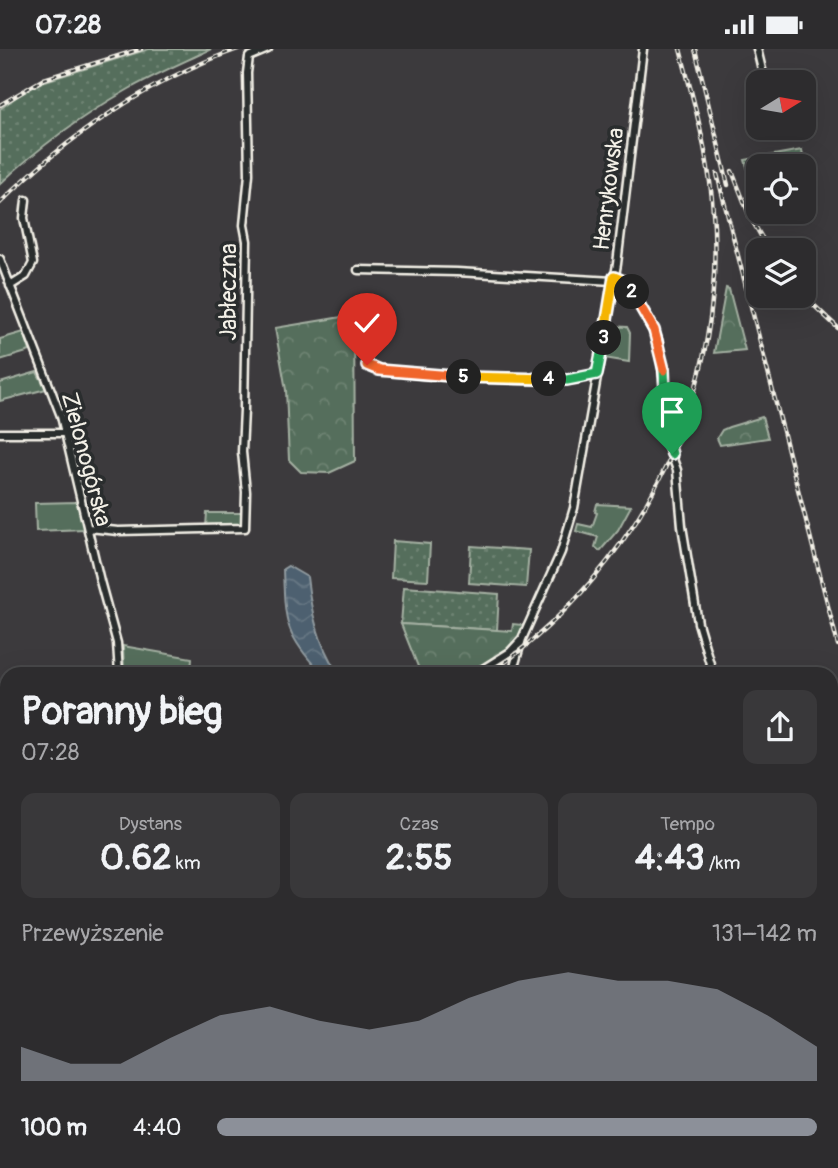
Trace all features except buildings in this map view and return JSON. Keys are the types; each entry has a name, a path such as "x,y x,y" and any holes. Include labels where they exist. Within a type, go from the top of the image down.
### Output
{"street":[{"name":"Jabłeczna","path":"89,528 118,531 245,528 246,492 242,437 247,241 244,225 249,174 247,73 249,57 268,49"},
{"name":"Henrykowska","path":"514,667 522,639 569,530 614,279 643,49"},
{"path":"757,49 762,70"},
{"path":"10,286 26,276 33,263 24,218 26,200"},
{"name":"Zielonogórska","path":"0,259 66,433 117,643 119,667"},
{"path":"358,270 614,279 621,280 633,292 658,340 666,395 667,443 677,470 682,526 698,623 711,667"},
{"path":"367,365 379,370 453,376 567,380 597,374"},
{"path":"0,433 66,433"},
{"path":"486,667 510,652 522,639"}],"green space":[{"path":"149,49 211,49 139,84 95,110 62,132 0,184 0,109 32,85"},
{"path":"802,150 803,154 779,154"},
{"path":"726,288 729,289 745,350 714,353"},
{"path":"354,315 355,461 329,473 301,472 289,460 286,390 275,328"},
{"path":"609,326 627,327 630,333 629,362 604,358"},
{"path":"24,332 30,351 0,360 0,339"},
{"path":"37,372 46,389 0,401 0,383"},
{"path":"762,417 768,438 720,445 717,438 722,430"},
{"path":"77,502 84,529 36,531 35,503"},
{"path":"597,504 631,506 618,530 600,551 595,547 598,537 576,531 578,524 592,527"},
{"path":"207,513 243,513 242,526 206,526"},
{"path":"393,541 430,544 428,580 391,578"},
{"path":"471,546 529,550 526,587 469,583"},
{"path":"404,587 499,594 497,630 401,624"},
{"path":"401,624 512,631 513,624 523,625 517,639 505,651 479,667 418,667"},
{"path":"123,646 192,658 191,667 124,667"}],"water":[{"path":"288,566 307,577 316,626 334,667 316,667 293,637 286,615 283,569"}],"railway":[{"path":"0,105 44,79 141,49"},
{"path":"0,203 53,155 110,113 173,77 238,49"},
{"path":"498,667 544,630 592,581 633,526 666,467 691,404 707,338 714,269 712,199 699,123 680,49"},
{"path":"695,49 728,185"},
{"path":"732,171 750,217 762,238"},
{"path":"717,174 838,645"},
{"path":"816,307 838,328"}],"route":[{"path":"367,365 379,370 453,376 567,380 597,374 614,277 633,292 658,340 666,395 667,443 672,454"}]}
